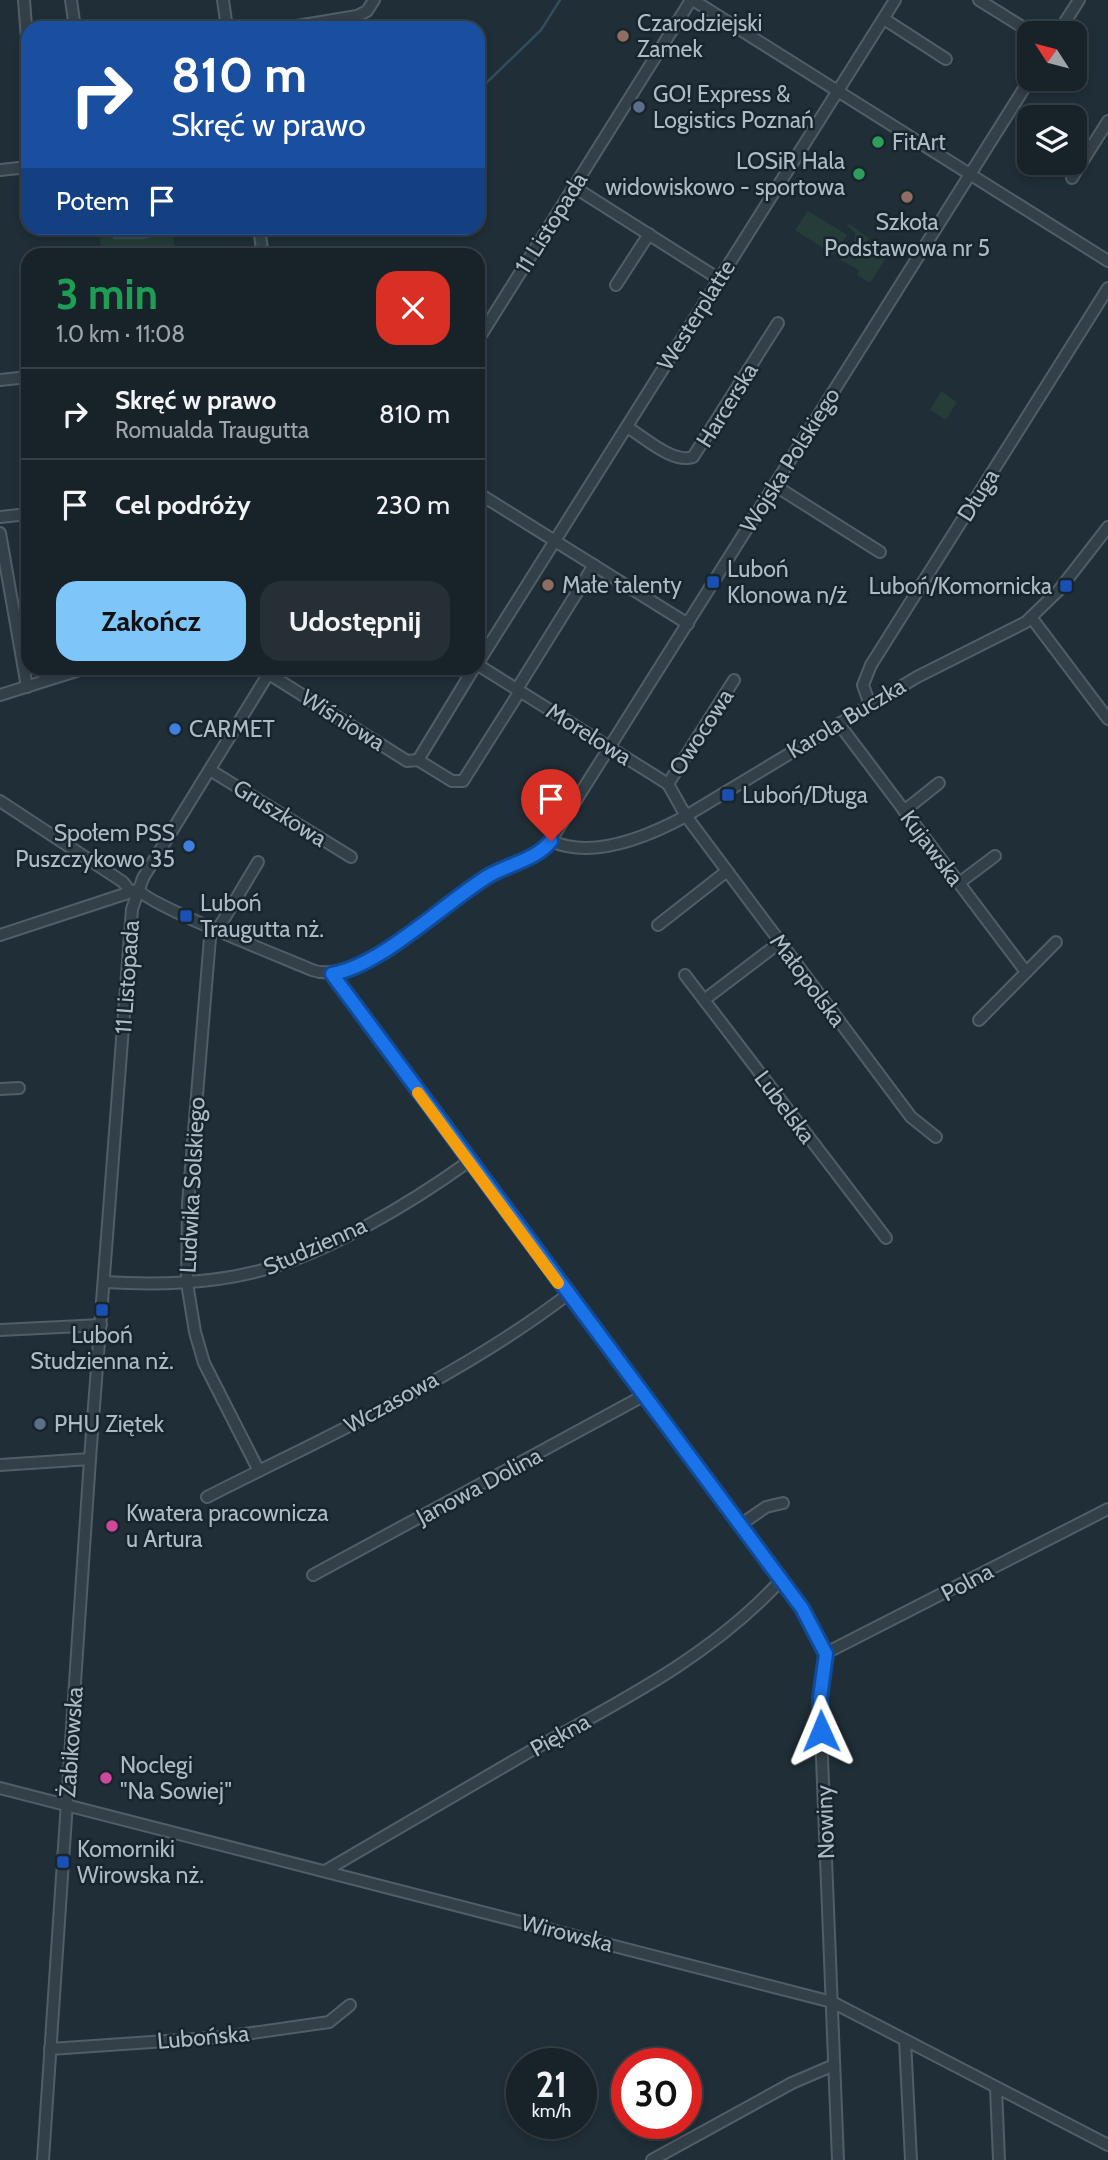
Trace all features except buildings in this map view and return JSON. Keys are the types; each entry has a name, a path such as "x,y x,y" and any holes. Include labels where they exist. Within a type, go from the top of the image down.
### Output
{"street":[{"path":"24,0 26,21"},
{"path":"71,0 74,21"},
{"path":"223,0 226,21"},
{"path":"326,21 356,16 367,11 374,0"},
{"path":"692,0 1108,261"},
{"name":"11 Listopada","path":"485,329 692,0"},
{"name":"Westerplatte","path":"485,652 895,0"},
{"path":"979,0 1017,24"},
{"path":"1066,21 1079,0"},
{"path":"884,19 946,59"},
{"name":"Wojska Polskiego","path":"555,843 610,747 1022,91"},
{"path":"1072,178 1108,121"},
{"path":"0,170 21,168"},
{"path":"574,187 719,279"},
{"path":"616,285 649,234"},
{"name":"Długa","path":"870,705 863,685 871,665 1108,288"},
{"name":"Harcerska","path":"627,427 675,456 693,457 778,323"},
{"path":"0,380 21,378"},
{"path":"774,485 880,552"},
{"path":"485,501 688,624"},
{"path":"0,517 21,515"},
{"name":"Karola Buczka","path":"555,843 621,844 651,834 686,816 928,670 1031,617 1063,584 1108,527"},
{"path":"0,533 21,653"},
{"path":"519,690 594,565"},
{"path":"1031,617 1108,719"},
{"name":"Morelowa","path":"485,670 668,784 686,816"},
{"path":"25,675 27,687"},
{"path":"0,695 64,675"},
{"name":"11 Listopada","path":"101,1325 135,890 269,675"},
{"name":"Wiśniowa","path":"277,675 407,761 418,760 448,779 463,781 519,690"},
{"name":"Westerplatte","path":"418,760 471,675"},
{"name":"Owocowa","path":"668,784 734,680"},
{"name":"Kujawska","path":"839,724 1026,972"},
{"name":"Gruszkowa","path":"210,770 351,857"},
{"path":"904,811 939,783"},
{"path":"0,801 147,899 312,970 332,974 348,969 395,943 485,878 555,843"},
{"name":"Małopolska","path":"686,816 911,1117 936,1137"},
{"path":"959,883 995,856"},
{"path":"214,928 258,862"},
{"path":"657,925 727,871"},
{"path":"0,935 135,890"},
{"name":"Ludwika Solskiego","path":"214,928 187,1216 187,1283 195,1332 204,1363 259,1471"},
{"path":"979,1020 1056,942"},
{"path":"704,1000 779,943"},
{"path":"332,974 468,1162 781,1580 812,1625 826,1654"},
{"name":"Lubelska","path":"685,975 886,1238"},
{"path":"0,1089 19,1088"},
{"name":"Studzienna","path":"104,1282 147,1285 187,1283 241,1275 296,1259 415,1198 468,1162"},
{"name":"Wczasowa","path":"207,1497 290,1457 478,1355 567,1295"},
{"path":"0,1330 101,1325"},
{"name":"Żabikowska","path":"43,2160 101,1325"},
{"name":"Janowa Dolina","path":"313,1575 643,1396"},
{"path":"0,1465 90,1459"},
{"path":"740,1525 770,1505 783,1503"},
{"name":"Polna","path":"826,1654 1108,1509"},
{"name":"Piękna","path":"324,1871 412,1818 652,1684 719,1637 781,1580"},
{"name":"Nowiny","path":"826,1654 820,1708 838,2160"},
{"name":"Wirowska","path":"0,1788 832,2001 1108,2146"},
{"name":"Lubońska","path":"50,2049 223,2037 329,2022 350,2005"},
{"path":"905,2040 911,2160"},
{"path":"652,2160 792,2083 834,2065"},
{"path":"996,2088 999,2160"}],"green space":[{"path":"808,211 847,235 834,255 795,230"},
{"path":"848,223 869,238 866,244 886,258 870,283 857,275 859,270 840,260 849,252 854,241 855,233"},
{"path":"100,235 173,235 175,248 101,248"},
{"path":"941,391 957,402 946,420 930,410"}],"waterway":[{"path":"485,84 541,30 560,0"},
{"path":"114,238 143,238 154,235"}],"slow traffic":[{"path":"418,1093 558,1283"}],"place":[{"name":"Czarodziejski Zamek","path":"623,36"},
{"name":"GO! Express & Logistics Poznań","path":"639,107"},
{"name":"FitArt","path":"878,142"},
{"name":"LOSiR Hala widowiskowo - sportowa","path":"859,174"},
{"name":"Szkoła Podstawowa nr 5","path":"907,197"},
{"name":"Luboń Klonowa n/ż","path":"713,582"},
{"name":"Małe talenty","path":"548,585"},
{"name":"Luboń/Komornicka","path":"1066,586"},
{"name":"CARMET","path":"175,729"},
{"name":"Luboń/Długa","path":"728,795"},
{"name":"Społem PSS Puszczykowo 35","path":"189,846"},
{"name":"Luboń Traugutta nż.","path":"186,916"},
{"name":"Luboń Studzienna nż.","path":"102,1310"},
{"name":"PHU Ziętek","path":"40,1424"},
{"name":"Kwatera pracownicza u Artura","path":"112,1526"},
{"name":"Noclegi \"Na Sowiej\"","path":"106,1778"},
{"name":"Komorniki Wirowska nż.","path":"63,1862"}],"route":[{"path":"551,841 540,852 485,878 395,943 348,969 332,974 567,1295 802,1608 826,1654 821,1682 821,1731"}]}
